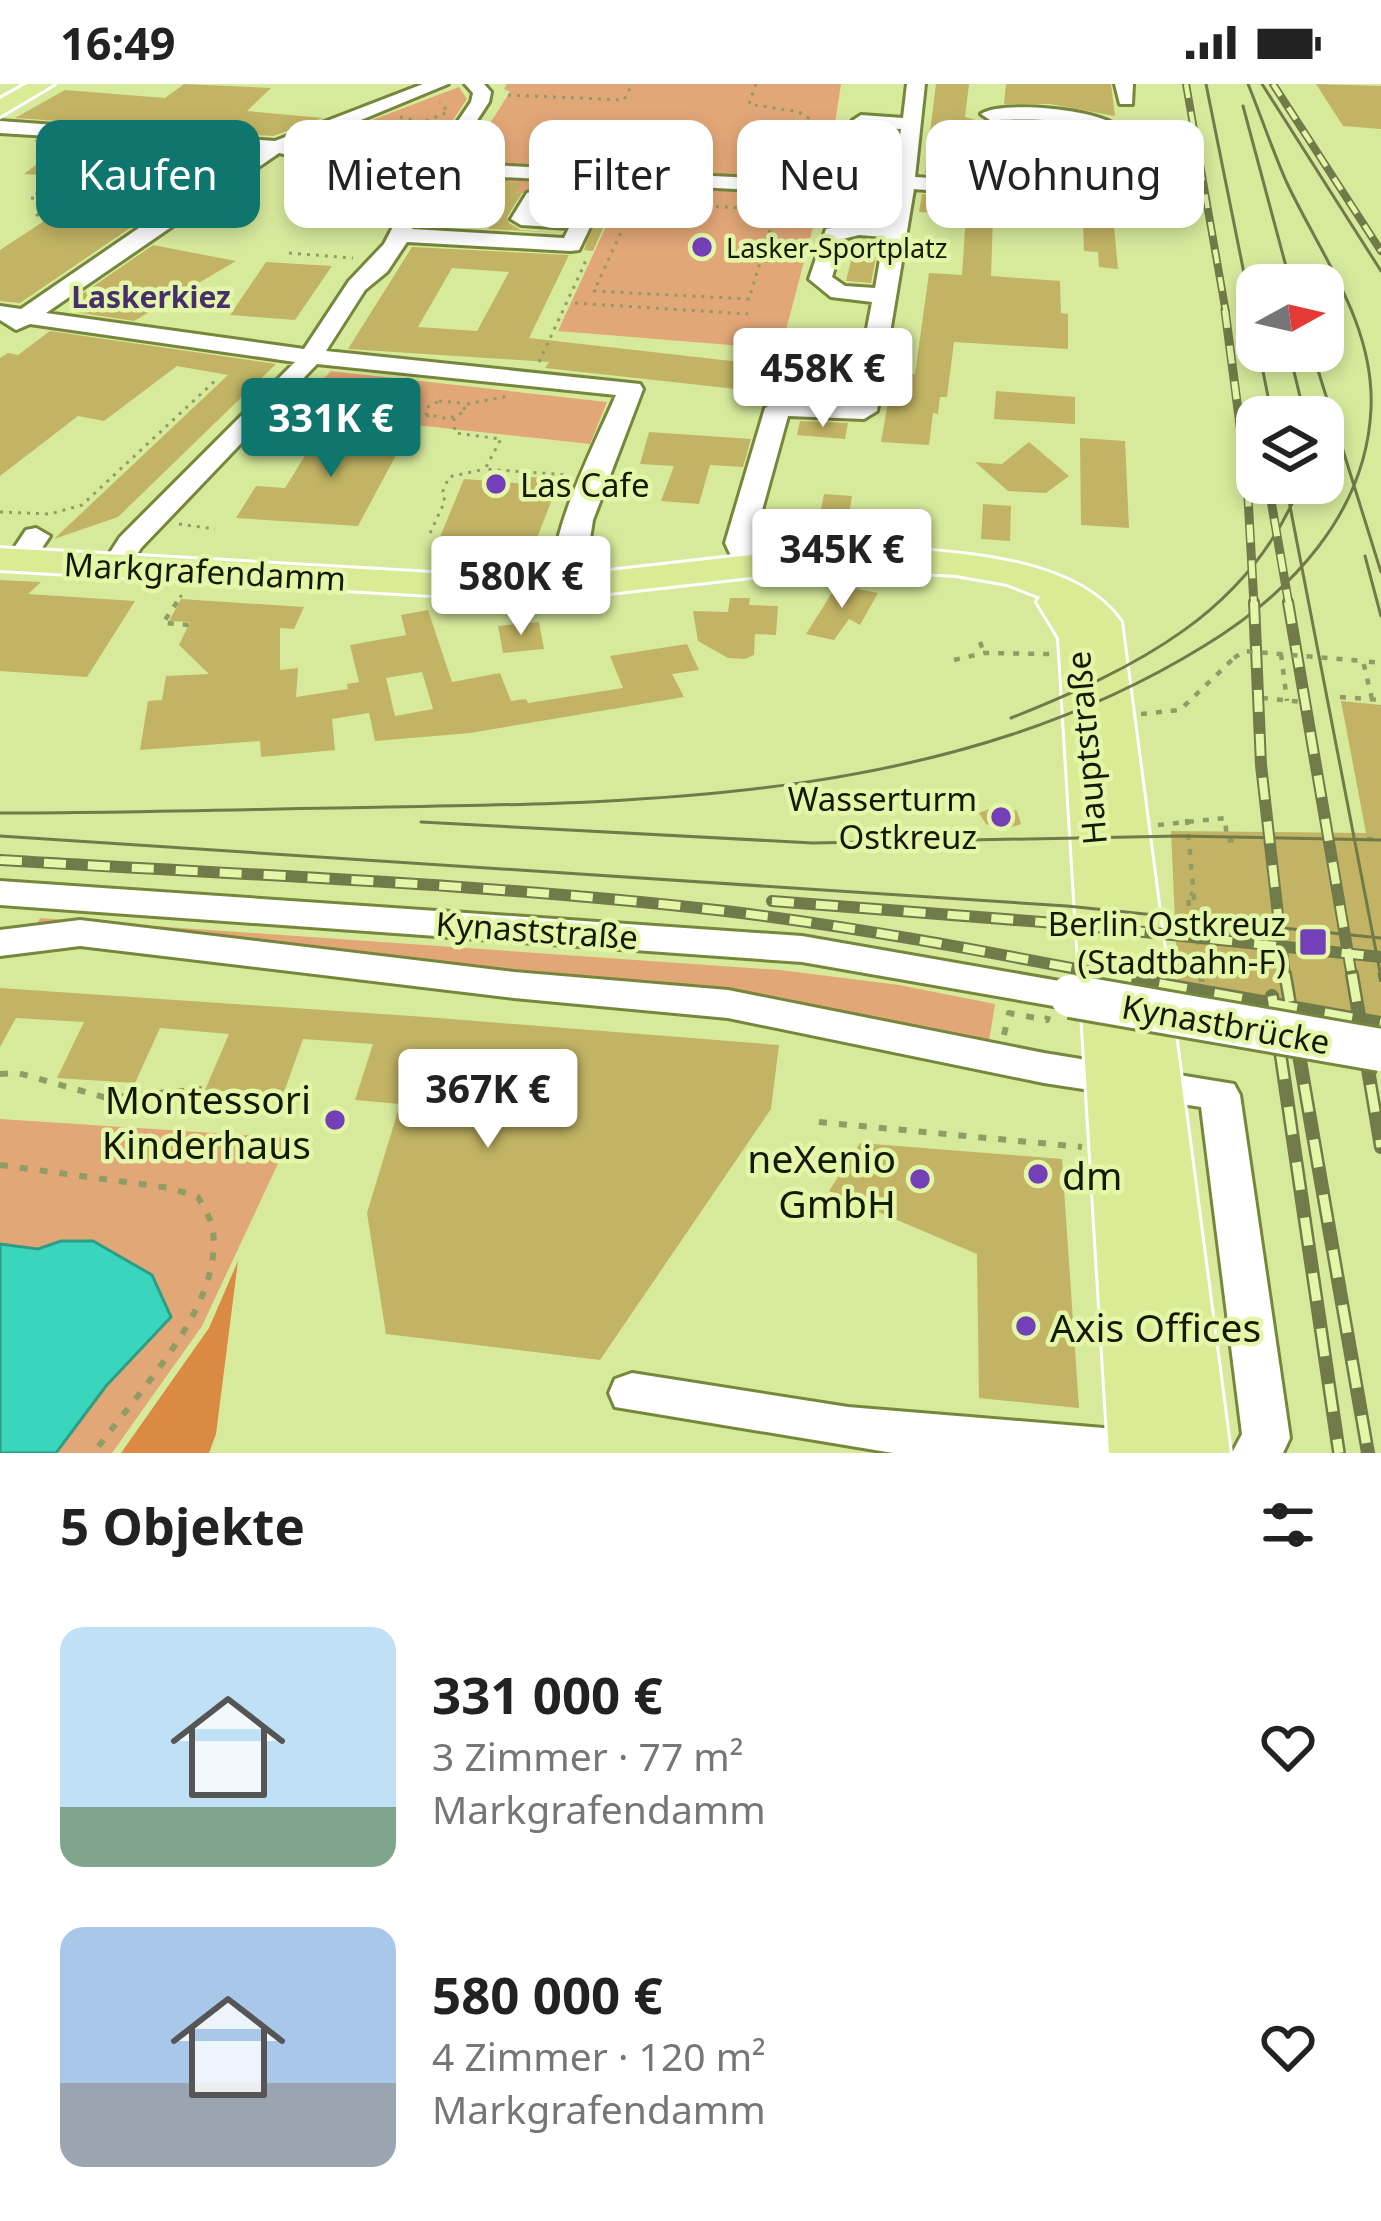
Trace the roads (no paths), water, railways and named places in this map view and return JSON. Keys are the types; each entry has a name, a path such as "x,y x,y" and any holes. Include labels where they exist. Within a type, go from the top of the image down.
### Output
{"main road":[{"path":"0,109 41,87"},
{"name":"Markgrafendamm","path":"30,538 116,565 567,589 844,557 956,564 1016,574 1052,589"},
{"name":"Hauptstraße","path":"1052,589 1093,608 1106,632 1131,1083 1140,1453"},
{"name":"Hauptstraße","path":"1131,1083 1199,1453"}],"street":[{"path":"468,120 482,92 474,84"},
{"path":"749,567 739,543 778,408 864,411 905,182 916,84"},
{"path":"0,334 207,183 272,148 436,90"},
{"path":"990,114 1080,120"},
{"path":"902,123 914,124"},
{"path":"0,127 284,150"},
{"path":"505,171 737,183"},
{"path":"905,182 926,183"},
{"path":"116,565 130,543 311,356 403,228"},
{"path":"399,235 571,245 579,228"},
{"path":"885,296 848,294 820,279 834,234 896,232"},
{"path":"0,313 526,384 631,389 563,571 567,589"},
{"name":"Kynaststraße","path":"0,893 802,950 1071,996"},
{"path":"0,943 80,934 514,986 687,999 793,1015 1131,1083 1220,1095 1267,1438 1256,1453"},
{"name":"Kynastbrücke","path":"1071,996 1381,1050"},
{"path":"632,1393 895,1443 1140,1453"}],"water":[{"path":"61,1241 93,1241 152,1275 171,1317 106,1386 56,1453 0,1453 0,1244 38,1249"}],"tram line":[{"path":"1206,84 1242,264"},
{"path":"1248,84 1286,181 1343,290 1364,348 1371,409 1354,485"},
{"path":"1262,84 1381,271"},
{"path":"1243,106 1285,264"},
{"path":"1263,372 1268,396"},
{"path":"1294,372 1300,396"},
{"path":"1319,372 1354,485"},
{"path":"1302,566 1338,517 1354,485"},
{"path":"1354,485 1381,572"},
{"path":"1011,718 1101,679 1183,631 1251,568 1290,506"},
{"path":"1290,506 1302,566"},
{"path":"1365,556 1381,616"},
{"path":"0,813 599,801 809,782 912,762 1013,734 1110,696 1204,646 1265,602 1302,566"},
{"path":"1302,566 1354,839"},
{"path":"421,822 813,843 1180,836 1354,839"},
{"path":"0,836 1067,906 1373,937"},
{"path":"1354,839 1381,840"},
{"path":"1354,839 1373,937"},
{"path":"1373,937 1381,938"},
{"path":"1373,937 1381,977"},
{"path":"1380,974 1381,980"}],"railway":[{"path":"1186,84 1226,313"},
{"path":"1273,84 1381,251"},
{"path":"1225,310 1247,479 1254,605"},
{"path":"1272,504 1289,605"},
{"path":"1254,602 1261,765 1282,947"},
{"path":"1288,602 1348,954"},
{"path":"0,860 635,901 824,925 1119,977"},
{"path":"772,901 1282,947"},
{"path":"1282,947 1348,954"},
{"path":"1282,947 1285,977"},
{"path":"1348,954 1381,957"},
{"path":"1348,954 1352,977"},
{"path":"1104,974 1273,1004"},
{"path":"1285,974 1291,1007"},
{"path":"1352,974 1360,1019"},
{"path":"1272,996 1273,1004"},
{"path":"1273,1004 1291,1007"},
{"path":"1273,1004 1339,1453"},
{"path":"1291,1007 1360,1019"},
{"path":"1291,1007 1368,1453"},
{"path":"1360,1019 1381,1023"},
{"path":"1360,1019 1381,1147"}],"place":[{"name":"Lasker-Sportplatz","path":"702,247"},
{"name":"Las Cafe","path":"496,484"},
{"name":"Wasserturm Ostkreuz","path":"1001,817"},
{"name":"Berlin Ostkreuz (Stadtbahn-F)","path":"1313,942"},
{"name":"Montessori Kinderhaus","path":"335,1120"},
{"name":"dm","path":"1038,1174"},
{"name":"neXenio GmbH","path":"920,1179"},
{"name":"Axis Offices","path":"1026,1326"}],"district":[{"name":"Laskerkiez","path":"151,296"}]}
